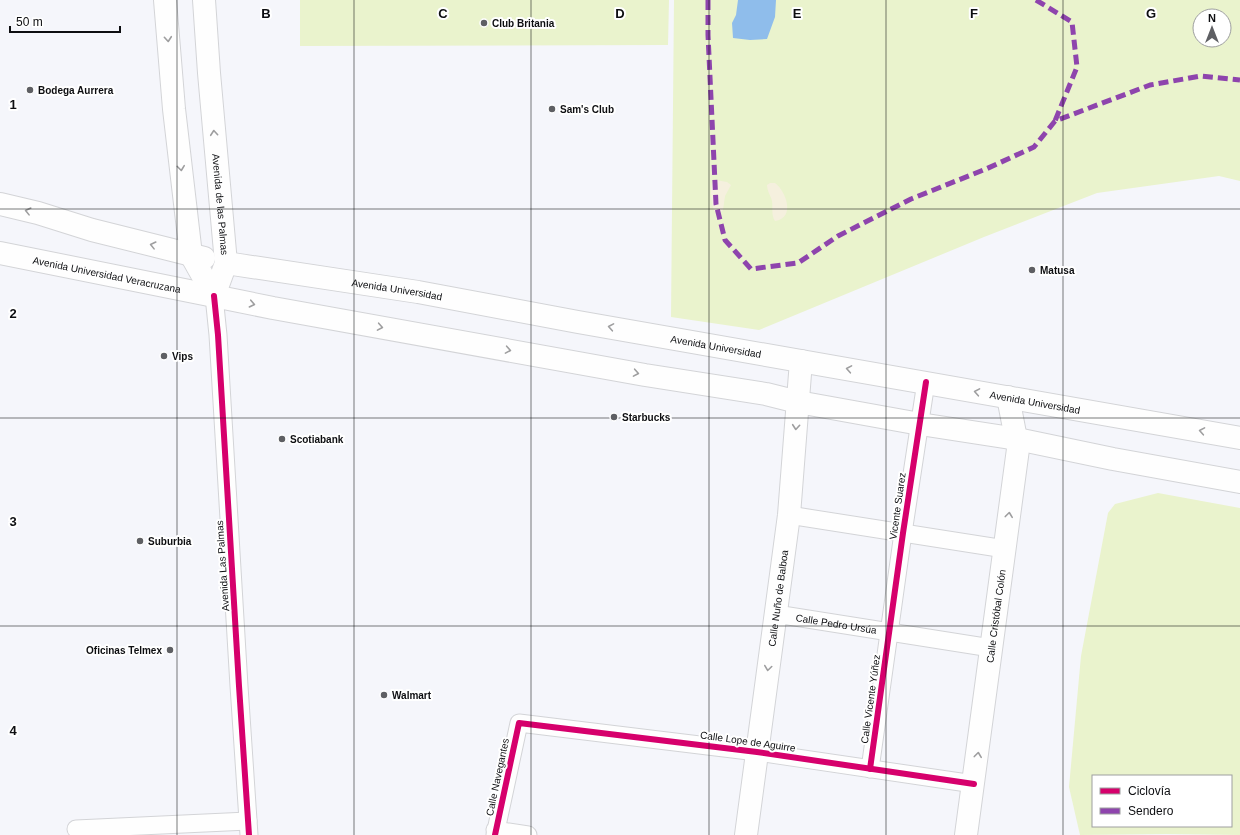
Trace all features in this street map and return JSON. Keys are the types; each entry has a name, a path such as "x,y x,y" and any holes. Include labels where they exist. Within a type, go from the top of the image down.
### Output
{"main road":[{"path":"165,0 174,109 191,255 214,296 645,375 759,393 798,402 1017,440 1240,482"},
{"name":"Avenida de las Palmas","path":"204,0 226,263 214,296"},
{"path":"0,204 38,213 92,230 191,255"},
{"name":"Avenida Universidad Veracruzana","path":"0,254 214,296"},
{"name":"Avenida Universidad","path":"191,255 226,263 418,292 1240,438"},
{"name":"Calle Nuño de Balboa","path":"746,835 789,515 801,361"},
{"name":"Calle Cristóbal Colón","path":"966,835 1018,449 1008,397"}],"street":[{"name":"Avenida Las Palmas","path":"214,296 218,335 249,828"},
{"name":"Vicente Suarez","path":"890,632 903,533 926,382"},
{"path":"789,515 1005,549"},
{"name":"Calle Pedro Ursúa","path":"776,614 991,648"},
{"name":"Calle Vicente Yúñez","path":"870,769 890,632"},
{"name":"Calle Lope de Aguirre","path":"519,723 757,752 974,784"},
{"name":"Calle Navegantes","path":"495,833 519,723"},
{"path":"87,831 249,828"},
{"path":"495,833 528,835"}],"green space":[{"name":"Club Britania","path":"300,0 669,0 668,45 300,46"},
{"path":"674,0 1240,0 1240,181 1219,176 1097,193 984,237 759,330 671,317"},
{"path":"1158,493 1240,508 1240,835 1080,835 1069,787 1081,656 1108,513 1115,504"}],"sand":[{"path":"716,180 727,182 731,185 725,196 723,210 720,213 714,211 712,200 712,182"},
{"path":"770,183 775,183 779,187 783,192 787,204 785,215 781,219 775,221 772,201 767,187"}],"water":[{"path":"738,0 776,0 775,17 767,39 750,40 733,38 732,23 736,15"}],"marked path":[{"path":"708,0 708,35 716,204 725,240 751,269 798,263 838,236 911,199 986,169 1034,147 1055,121 1150,85 1201,76 1240,80"},
{"path":"1036,0 1072,22 1077,67 1055,121"}],"cycle path":[{"path":"214,296 218,335 249,835"},
{"path":"870,769 926,382"},
{"path":"495,835 519,723 757,752 974,784"}],"place":[{"name":"Club Britania","path":"484,23"},
{"name":"Bodega Aurrera","path":"30,90"},
{"name":"Sam's Club","path":"552,109"},
{"name":"Matusa","path":"1032,270"},
{"name":"Vips","path":"164,356"},
{"name":"Starbucks","path":"614,417"},
{"name":"Scotiabank","path":"282,439"},
{"name":"Suburbia","path":"140,541"},
{"name":"Oficinas Telmex","path":"170,650"},
{"name":"Walmart","path":"384,695"}]}
